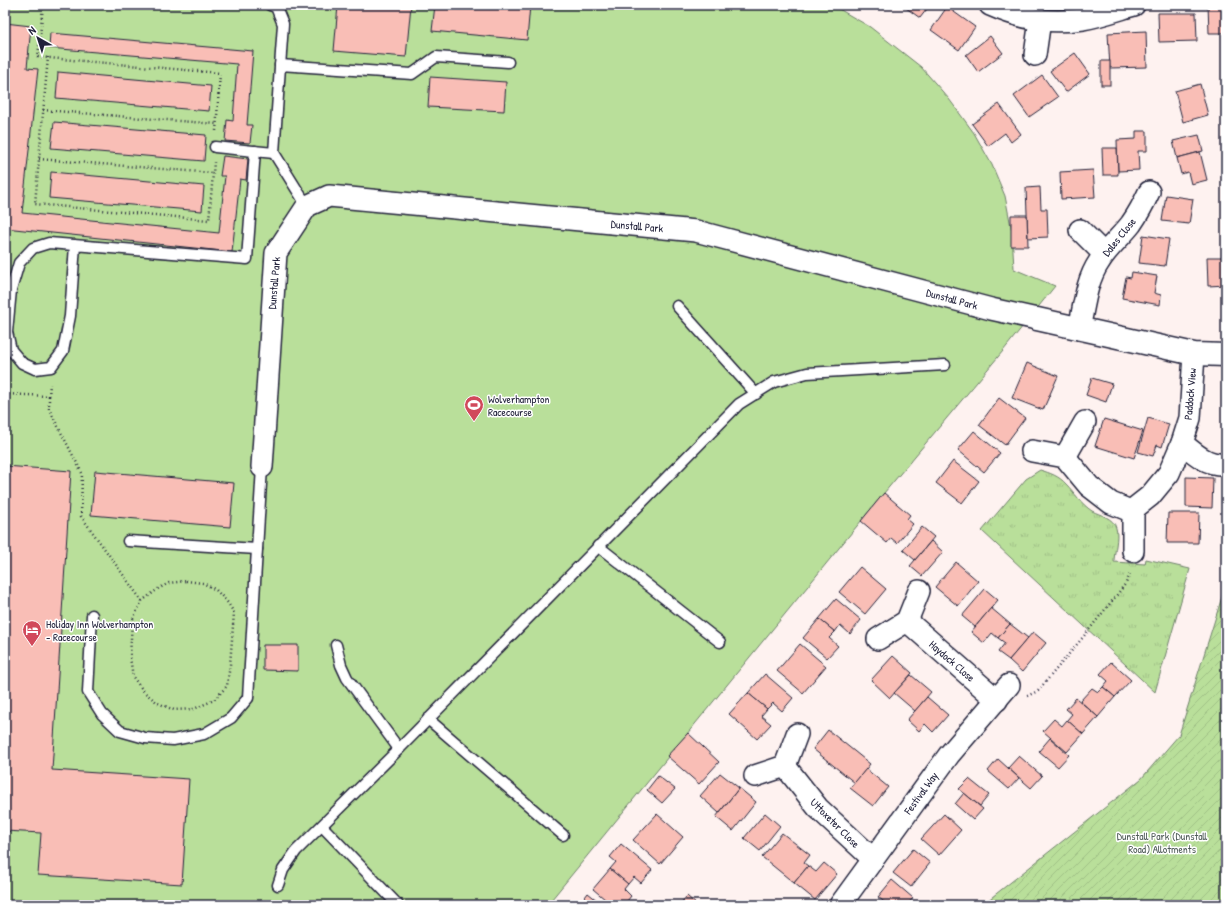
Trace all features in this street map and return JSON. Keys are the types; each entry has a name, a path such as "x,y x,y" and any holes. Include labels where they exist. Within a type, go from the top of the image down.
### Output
{"street":[{"path":"990,5 1009,13 1034,20 1058,21 1084,19 1134,5"},
{"path":"1035,55 1040,20"},
{"name":"Dales Close","path":"1079,329 1090,278 1104,254 1130,225 1141,209 1149,192"},
{"name":"Dunstall Park","path":"262,467 276,253 307,206 329,196 696,231 991,309 1194,354 1226,355"},
{"path":"1080,230 1104,254"},
{"name":"Paddock View","path":"1133,512 1136,507 1150,496 1169,473 1182,443 1190,418 1194,354"},
{"path":"1064,457 1085,422"},
{"path":"1182,443 1202,460 1226,464"},
{"path":"1032,451 1064,457 1089,486 1111,503 1133,512 1133,551"},
{"path":"878,639 906,621 919,591"},
{"name":"Haydock Close","path":"906,621 1003,693"},
{"name":"Festival Way","path":"840,905 949,755 1003,693"},
{"path":"755,776 785,766 797,734"},
{"name":"Uttoxeter Close","path":"785,766 818,808 873,859"}],"lane":[{"path":"270,5 276,7 283,24 274,153 307,206"},
{"path":"280,65 412,74 436,57 508,62"},
{"path":"215,147 274,153"},
{"path":"75,245 70,316 63,351 51,367 35,369 22,363 11,350 7,332 11,290 19,263 33,248 49,243 75,245 247,259 255,151"},
{"path":"678,306 756,394"},
{"path":"278,885 283,870 296,851 400,749 739,404 774,382 807,373 945,365"},
{"path":"92,615 88,692 102,714 120,731 145,738 173,740 204,734 231,718 248,698 262,467"},
{"path":"128,541 257,548"},
{"path":"598,546 720,642"},
{"path":"336,645 346,678 400,749"},
{"path":"428,719 563,835"},
{"path":"322,826 398,905"}],"path":[{"path":"43,5 38,57 220,73 209,220 35,204 43,110 48,57"},
{"path":"43,110 217,124"},
{"path":"39,159 213,173"},
{"path":"5,394 49,396 49,409 82,473 82,516 142,601"},
{"path":"1003,693 1029,696 1038,691 1126,583 1131,572 1133,551"},
{"path":"186,581 202,583 216,590 228,602 234,613 227,686 214,700 194,709 174,710 158,703 144,692 133,677 130,657 132,621 142,601 169,583 186,581"}],"green space":[{"name":"Wolverhampton Racecourse","path":"5,5 832,5 870,27 921,67 949,99 974,133 992,165 1005,196 1012,232 1014,269 1055,286 547,905 5,905"},
{"path":"1040,470 1060,479 1088,508 1113,522 1117,532 1114,562 1145,564 1146,559 1190,569 1155,692 982,531 1026,479"},
{"name":"Dunstall Park (Dunstall Road) Allotments","path":"1226,584 1226,905 982,905 1141,779 1179,735"}],"building":[{"path":"338,5 411,5 406,57 334,51"},
{"path":"435,5 530,5 527,40 432,31"},
{"path":"902,5 930,5 920,18"},
{"path":"1208,5 1226,5 1226,33 1209,33"},
{"path":"947,7 975,27 959,50 931,30"},
{"path":"1158,13 1196,13 1197,41 1159,42"},
{"path":"5,23 31,26 27,68 38,69 22,213 219,233 225,176 220,176 223,156 248,159 246,180 240,179 232,252 5,228"},
{"path":"1146,31 1147,67 1110,68 1108,33"},
{"path":"50,33 253,51 247,125 252,125 250,143 225,141 227,120 233,121 237,64 49,48"},
{"path":"990,36 1003,53 978,72 966,55"},
{"path":"1075,53 1090,74 1066,92 1050,71"},
{"path":"1101,61 1110,61 1110,85 1101,85"},
{"path":"58,72 211,86 209,111 56,98"},
{"path":"1042,75 1058,97 1029,117 1014,96"},
{"path":"430,77 506,82 504,111 428,107"},
{"path":"1200,84 1208,115 1183,122 1175,91"},
{"path":"999,104 1021,134 1011,142 1005,133 988,146 972,124"},
{"path":"54,122 206,135 204,161 51,148"},
{"path":"1136,131 1147,131 1147,151 1138,151 1139,170 1118,171 1117,140 1136,139"},
{"path":"1199,135 1203,151 1177,158 1173,141"},
{"path":"1102,148 1117,148 1118,175 1103,175"},
{"path":"1200,152 1207,180 1191,184 1188,172 1181,174 1177,158"},
{"path":"1093,170 1095,197 1061,199 1060,172"},
{"path":"51,172 204,186 202,211 49,198"},
{"path":"1040,187 1041,209 1047,209 1048,237 1028,238 1026,188"},
{"path":"1166,195 1193,199 1189,224 1162,221"},
{"path":"1011,215 1027,215 1028,246 1011,246"},
{"path":"1143,235 1169,239 1165,266 1139,263"},
{"path":"1207,257 1226,257 1226,285 1208,286"},
{"path":"1132,272 1157,276 1154,293 1161,295 1160,305 1122,298 1126,277 1131,278"},
{"path":"1027,363 1058,376 1043,410 1012,398"},
{"path":"1092,378 1112,384 1106,402 1086,395"},
{"path":"999,398 1025,418 1005,445 979,425"},
{"path":"1148,418 1169,424 1162,447 1157,445 1153,456 1138,452"},
{"path":"1104,419 1143,431 1134,458 1095,446"},
{"path":"974,431 1000,453 984,472 958,450"},
{"path":"953,461 979,481 962,503 936,483"},
{"name":"Holiday Inn Wolverhampton - Racecourse","path":"5,466 71,471 52,770 189,779 182,884 38,875 41,833 5,831"},
{"path":"95,471 234,483 230,527 91,515"},
{"path":"1186,477 1213,478 1212,508 1186,507"},
{"path":"884,493 910,515 907,519 913,524 897,543 891,538 887,543 861,521"},
{"path":"1168,513 1199,513 1198,543 1167,543"},
{"path":"922,527 934,537 915,560 903,550"},
{"path":"931,541 943,552 922,576 910,566"},
{"path":"956,562 978,581 958,606 935,587"},
{"path":"860,567 886,589 865,614 839,592"},
{"path":"985,589 998,600 975,627 962,616"},
{"path":"836,599 861,620 850,634 840,625 835,632 819,619"},
{"path":"991,608 1010,624 998,638 992,633 984,643 971,632"},
{"path":"819,619 835,632 829,638 838,646 827,658 803,638"},
{"path":"1010,624 1028,638 1009,660 998,652 1005,643 998,638"},
{"path":"1033,632 1046,643 1022,672 1009,660"},
{"path":"800,644 826,666 803,693 777,671"},
{"path":"263,645 298,645 298,671 263,670"},
{"path":"893,656 912,673 890,698 871,680"},
{"path":"1111,662 1131,680 1115,697 1103,687 1108,681 1100,674"},
{"path":"765,674 793,698 782,711 773,703 767,709 748,693"},
{"path":"911,675 931,692 915,711 894,693"},
{"path":"1103,687 1115,697 1098,717 1080,701 1092,688 1098,692"},
{"path":"748,693 767,709 761,716 771,724 757,739 729,714"},
{"path":"927,697 948,715 933,732 925,724 919,731 907,720"},
{"path":"1076,698 1098,717 1083,734 1067,720 1072,714 1066,709"},
{"path":"1054,719 1062,726 1067,720 1083,734 1067,752 1043,731"},
{"path":"828,730 870,764 855,783 813,749"},
{"path":"688,733 719,762 699,784 667,756"},
{"path":"1050,738 1069,755 1058,767 1039,751"},
{"path":"1019,756 1042,776 1031,788 1008,768"},
{"path":"998,759 1019,778 1009,789 988,771"},
{"path":"866,769 888,787 873,806 850,788"},
{"path":"720,773 739,788 719,813 700,796"},
{"path":"658,776 675,789 662,803 647,790"},
{"path":"969,779 989,795 980,806 959,789"},
{"path":"739,788 756,802 733,831 716,817"},
{"path":"964,793 983,809 973,820 955,804"},
{"path":"765,813 780,826 760,851 744,838"},
{"path":"657,814 683,837 660,864 633,840"},
{"path":"944,814 961,830 939,855 921,839"},
{"path":"782,833 810,855 804,863 808,866 794,883 762,857"},
{"path":"621,844 652,870 641,883 634,877 628,884 610,869 616,862 610,857"},
{"path":"913,849 930,863 911,887 893,873"},
{"path":"824,863 837,874 815,900 794,883 808,866 816,872"},
{"path":"610,869 628,884 624,889 631,896 624,905 612,905 593,889"},
{"path":"892,880 913,898 907,905 888,905 878,897"},
{"path":"588,893 603,905 579,905"},
{"path":"687,896 697,905 679,905"}],"place":[{"name":"Wolverhampton Racecourse","path":"474,422"},
{"name":"Holiday Inn Wolverhampton - Racecourse","path":"32,647"}]}
